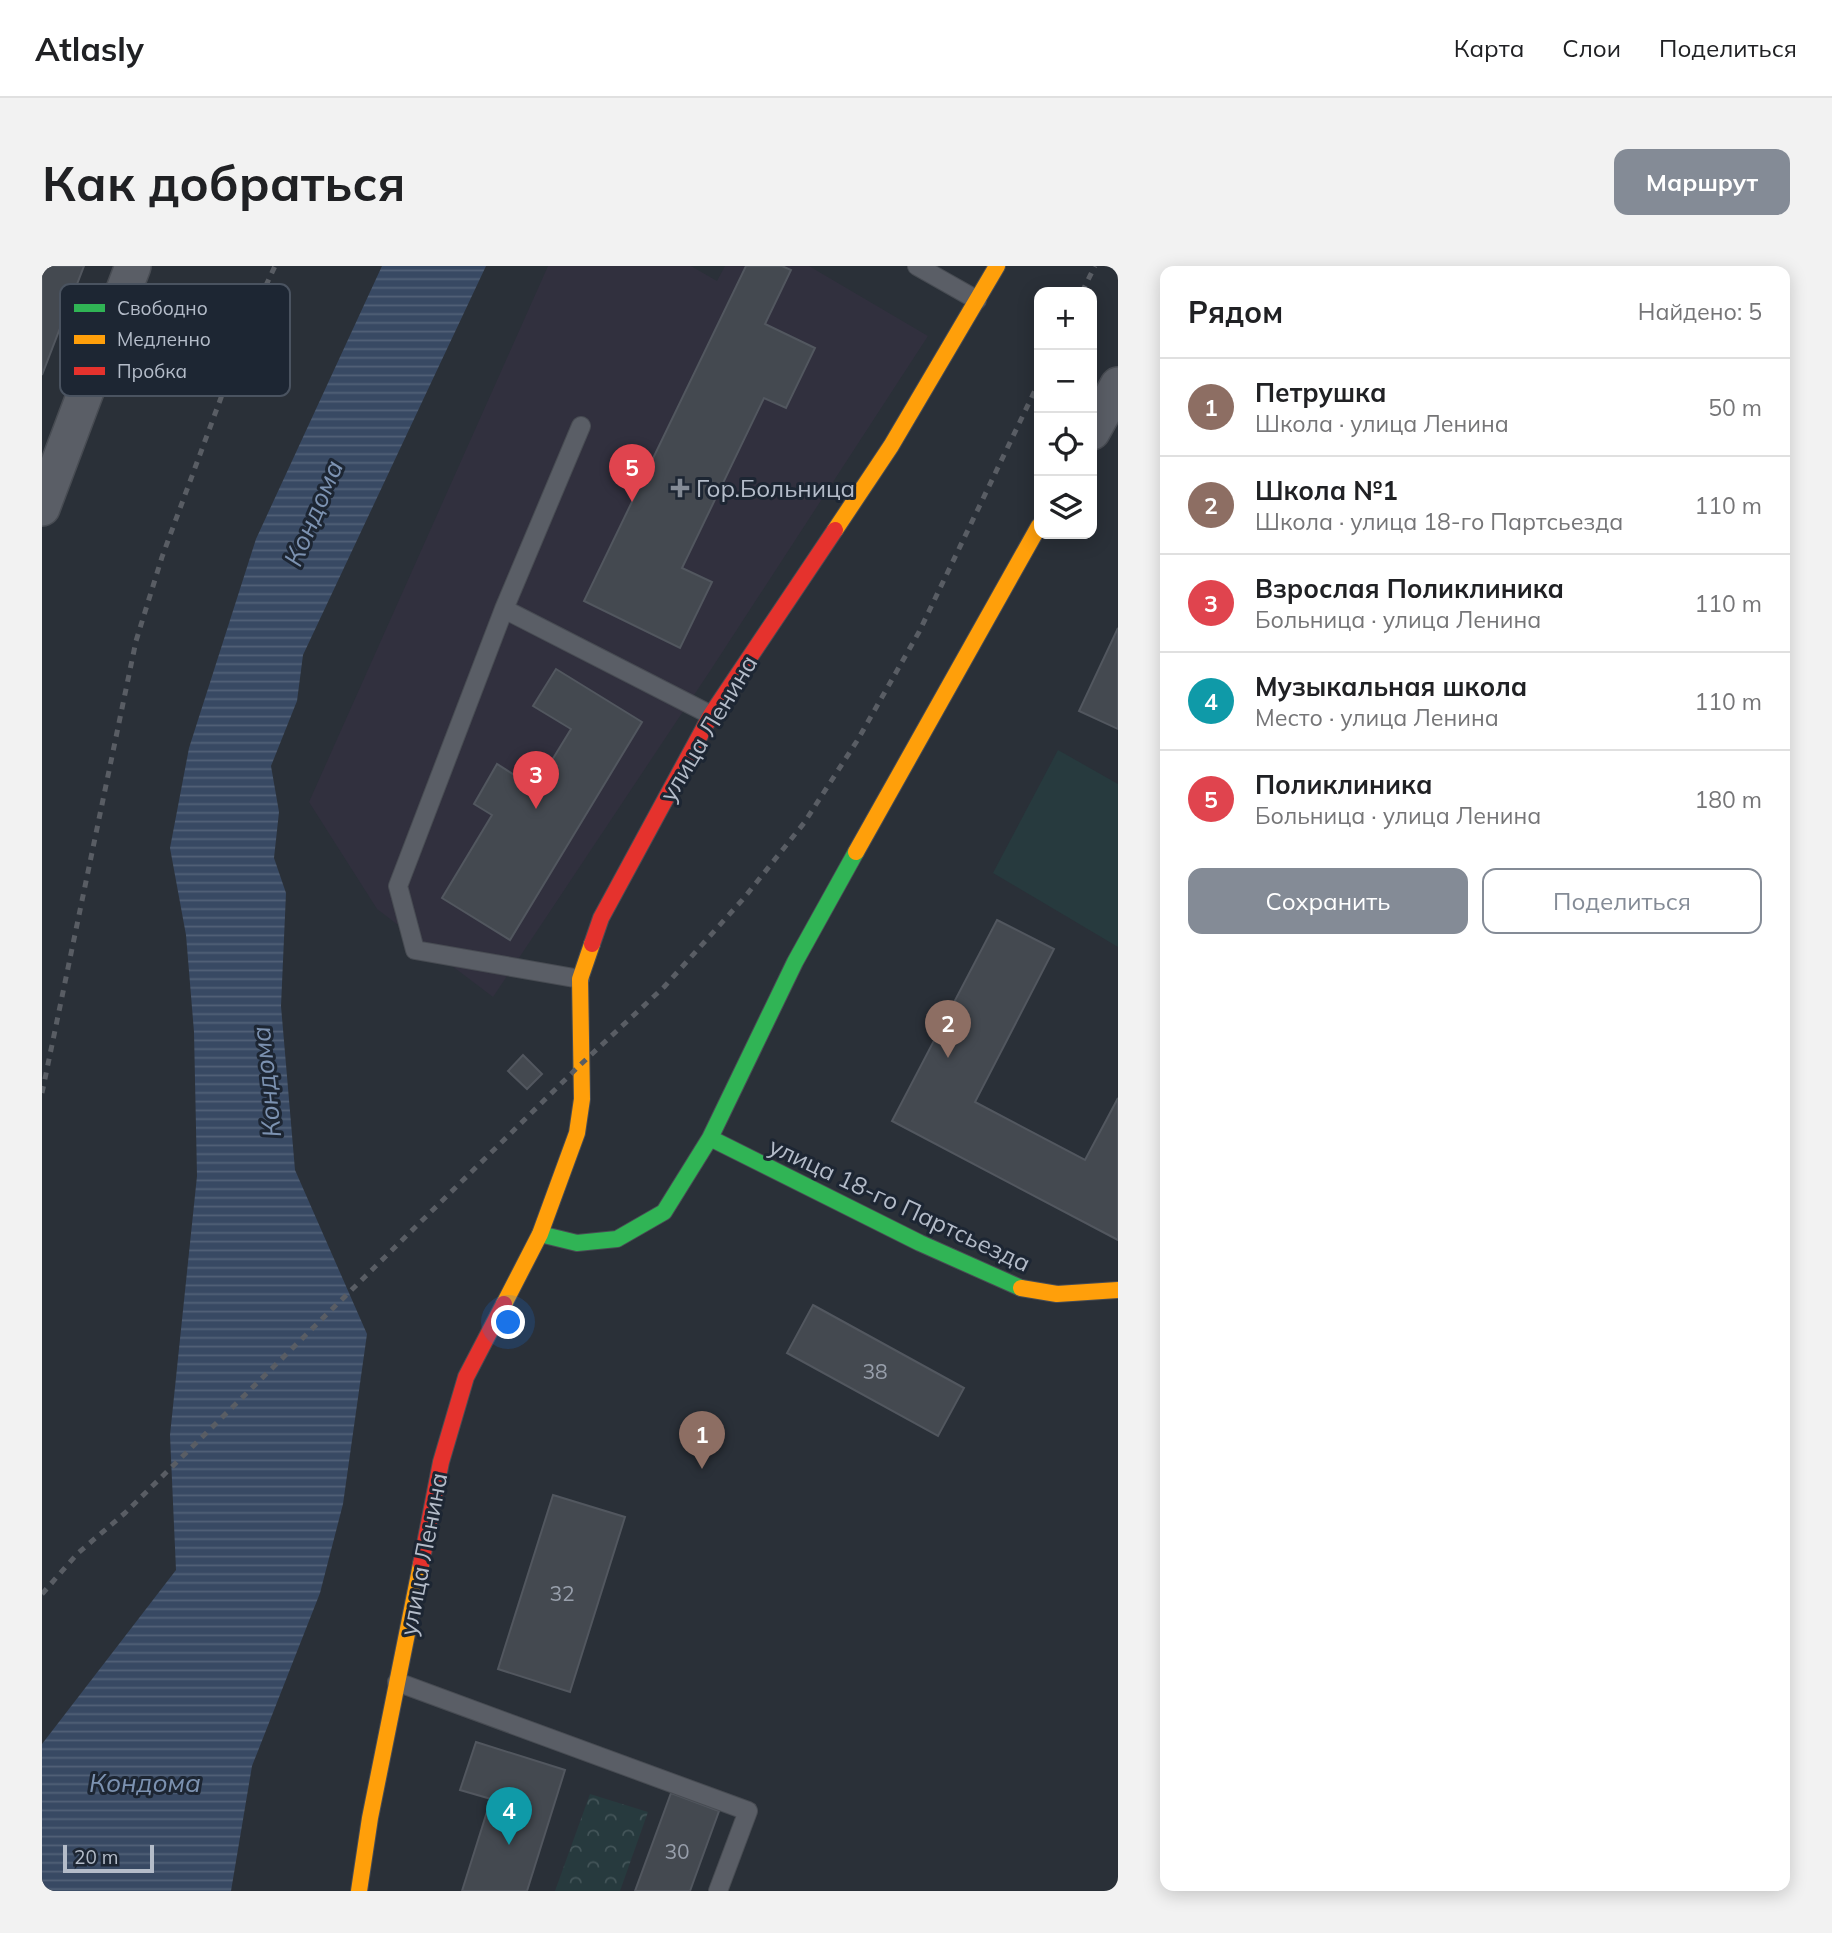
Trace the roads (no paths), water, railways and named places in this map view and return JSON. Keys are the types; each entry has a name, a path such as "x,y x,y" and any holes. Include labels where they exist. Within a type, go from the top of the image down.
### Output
{"street":[{"path":"126,284 133,266"},
{"name":"улица Ленина","path":"359,1891 441,1462 466,1377 540,1234 577,1133 582,1099 580,979 601,918 711,715 891,446 997,266"},
{"path":"1097,423 1118,385"},
{"path":"42,508 84,396"},
{"path":"540,1234 576,1243 617,1239 664,1212 709,1138 795,962 1034,535"},
{"name":"улица 18-го Партсьезда","path":"709,1138 920,1243 1024,1289 1057,1294 1118,1290"}],"lane":[{"path":"917,266 977,300"},
{"path":"580,979 415,950 398,886 504,609 581,426"},
{"path":"504,609 711,715"},
{"path":"397,1682 748,1811 718,1891"}],"water":[{"name":"Кондома","path":"382,266 486,266 303,655 297,701 271,766 279,812 274,858 286,893 281,1006 295,1170 367,1334 343,1504 320,1593 252,1766 231,1891 42,1891 42,1744 176,1570 170,1435 197,1176 194,1032 186,935 170,848 189,748 256,539"}],"railway":[{"path":"267,284 275,266"},
{"path":"1084,287 1095,266"},
{"path":"42,1594 78,1553 125,1513 579,1066 664,987 744,898 804,823 857,741 919,632 1034,392"},
{"path":"42,1093 136,641 162,557 222,396"}],"place":[{"name":"Гор.Больница","path":"680,488"},
{"name":"Поликлиника","path":"632,502"},
{"name":"Взрослая Поликлиника","path":"536,809"},
{"name":"Школа №1","path":"948,1058"},
{"name":"Петрушка","path":"702,1469"},
{"name":"Музыкальная школа","path":"509,1845"}]}
